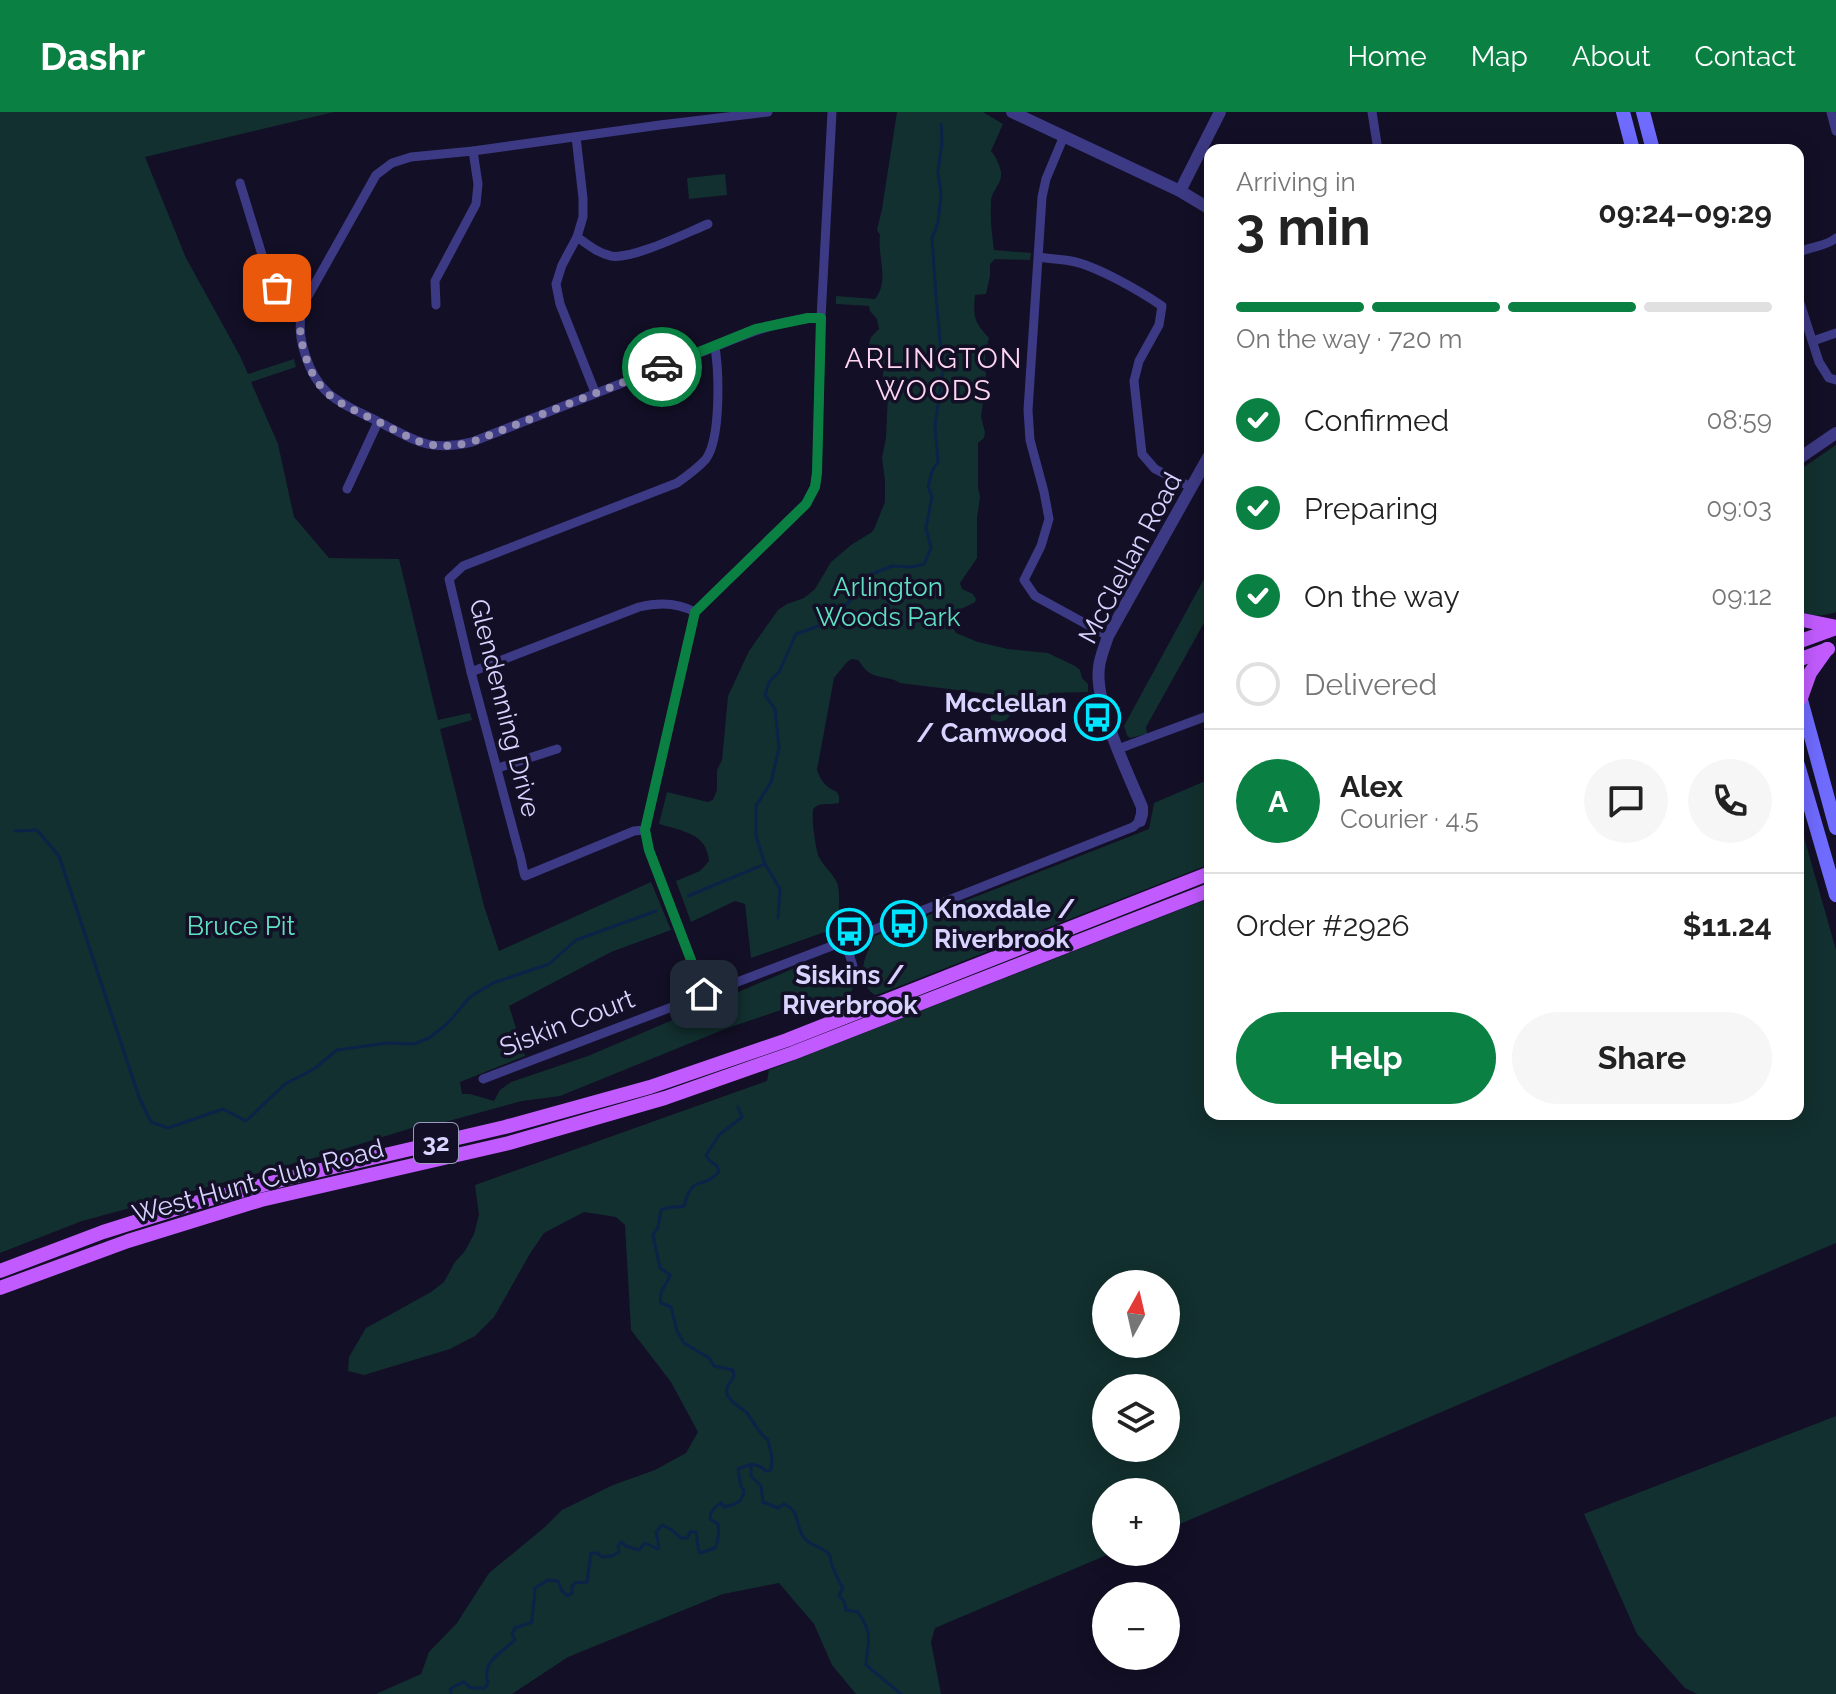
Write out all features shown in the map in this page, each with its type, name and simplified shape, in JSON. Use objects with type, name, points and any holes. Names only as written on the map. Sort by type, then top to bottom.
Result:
[{"type":"main road","points":[[1623,112],[1631,144]]},
{"type":"main road","points":[[1643,112],[1651,144]]},
{"type":"main road","points":[[1804,620],[1836,628]]},
{"type":"main road","points":[[1804,640],[1836,628]]},
{"type":"main road","points":[[1804,658],[1831,648]]},
{"type":"main road","points":[[1804,684],[1831,648]]},
{"type":"main road","points":[[1804,711],[1836,828]]},
{"type":"main road","points":[[1804,786],[1836,895]]},
{"type":"main road","name":"West Hunt Club Road","points":[[0,1271],[103,1232],[195,1203],[589,1105],[715,1065],[787,1040],[1204,875]]},
{"type":"main road","name":"West Hunt Club Road","points":[[0,1288],[128,1241],[261,1200],[509,1143],[654,1102],[793,1053],[1204,892]]},
{"type":"street","points":[[768,112],[411,157],[392,163],[376,175],[303,305],[300,339],[312,375],[331,397],[414,440],[433,447],[452,447],[472,442],[756,329],[821,318]]},
{"type":"street","points":[[704,994],[649,850],[645,830],[695,612],[806,504],[815,487],[832,112]]},
{"type":"street","points":[[1012,112],[1180,191],[1204,205]]},
{"type":"street","points":[[1180,191],[1220,112]]},
{"type":"street","points":[[1372,112],[1377,144]]},
{"type":"street","points":[[1831,112],[1836,131]]},
{"type":"street","points":[[1064,136],[1042,197],[1028,410],[1030,440],[1049,519],[1041,546],[1024,580],[1035,596],[1108,636]]},
{"type":"street","points":[[576,137],[583,217],[556,284],[560,304],[595,392]]},
{"type":"street","points":[[436,305],[435,281],[476,204],[478,184],[473,151]]},
{"type":"street","points":[[240,183],[267,271],[277,288],[303,305]]},
{"type":"street","points":[[577,237],[595,250],[613,256],[633,254],[708,224]]},
{"type":"street","points":[[1804,250],[1836,238]]},
{"type":"street","points":[[1039,257],[1073,261],[1092,268],[1162,306],[1159,325],[1139,361],[1134,381],[1142,454],[1155,469],[1191,487]]},
{"type":"street","points":[[1804,315],[1824,372],[1836,380]]},
{"type":"street","points":[[1813,341],[1836,333]]},
{"type":"street","name":"Glendenning Drive","points":[[645,830],[634,831],[525,876],[449,579],[463,566],[677,483],[693,471],[712,447],[716,428],[718,368],[715,347]]},
{"type":"street","points":[[347,489],[378,422]]},
{"type":"street","points":[[1804,455],[1836,433]]},
{"type":"street","name":"McClellan Road","points":[[1140,821],[1142,807],[1102,704],[1099,666],[1108,636],[1204,464]]},
{"type":"street","points":[[471,672],[639,607],[658,602],[685,606],[695,612]]},
{"type":"street","points":[[1118,749],[1204,717]]},
{"type":"street","points":[[498,768],[557,749]]},
{"type":"street","name":"Siskin Court","points":[[483,1079],[845,941],[1133,827],[1140,821]]},
{"type":"street","points":[[845,941],[853,966]]},
{"type":"green space","name":"Bruce Pit","points":[[0,112],[334,112],[145,157],[186,258],[248,374],[294,359],[296,367],[251,382],[278,444],[294,517],[329,558],[399,559],[438,720],[470,713],[472,720],[440,729],[484,906],[499,951],[651,882],[671,930],[611,952],[509,1006],[525,1056],[460,1082],[462,1094],[494,1101],[500,1090],[511,1082],[588,1056],[797,967],[823,969],[853,988],[850,994],[830,1003],[787,1008],[725,1029],[560,1096],[522,1101],[423,1128],[418,1126],[325,1155],[82,1221],[0,1253]]},
{"type":"green space","name":"Arlington Woods Park","points":[[897,112],[983,112],[1003,124],[991,151],[1001,174],[991,204],[994,250],[1031,253],[1030,260],[995,259],[990,264],[986,294],[975,295],[976,319],[989,338],[985,353],[986,382],[981,417],[985,432],[978,443],[980,497],[977,558],[960,583],[962,589],[976,599],[961,609],[953,610],[948,619],[956,633],[978,642],[1048,653],[1075,666],[1088,684],[1088,692],[1049,693],[1045,702],[1012,713],[1000,722],[991,720],[989,694],[900,683],[871,674],[858,660],[847,662],[834,678],[817,770],[824,783],[837,792],[839,803],[816,806],[813,817],[819,857],[838,887],[839,927],[751,958],[745,904],[735,901],[691,922],[676,881],[700,871],[709,861],[707,852],[704,844],[692,835],[659,824],[667,792],[708,802],[713,800],[717,790],[717,770],[722,760],[728,696],[749,651],[778,610],[815,589],[831,562],[872,532],[885,502],[882,458],[888,392],[883,379],[883,363],[868,347],[871,337],[879,329],[877,319],[869,306],[836,304],[836,296],[875,299],[882,284],[880,235],[877,230]]},
{"type":"green space","points":[[725,174],[727,195],[689,199],[687,178]]},
{"type":"green space","points":[[1836,445],[1836,612],[1821,615],[1804,612],[1804,467]]},
{"type":"green space","points":[[1204,579],[1204,623],[1146,727],[1147,734],[1130,738],[1124,726]]},
{"type":"green space","points":[[1204,782],[1204,866],[882,993],[875,995],[868,989],[863,967],[875,936],[1149,829],[1154,803]]},
{"type":"green space","points":[[1804,837],[1836,950],[1836,1243],[1180,1524],[1180,1478],[1092,1478],[1092,1561],[935,1628],[931,1642],[941,1694],[856,1694],[832,1665],[814,1624],[779,1583],[723,1594],[568,1657],[512,1694],[376,1694],[421,1674],[429,1652],[457,1623],[489,1573],[562,1510],[613,1485],[655,1470],[686,1453],[698,1432],[671,1382],[631,1330],[625,1225],[616,1217],[584,1212],[544,1233],[494,1317],[475,1336],[450,1349],[364,1375],[348,1371],[349,1357],[366,1328],[444,1282],[474,1234],[479,1215],[475,1185],[767,1081],[769,1070],[1204,900],[1204,1120],[1804,1120]]},
{"type":"green space","points":[[1836,1416],[1836,1694],[1697,1694],[1685,1688],[1637,1634],[1584,1514]]},
{"type":"waterway","points":[[778,918],[780,889],[765,864],[756,836],[756,806],[771,782],[779,748],[775,709],[765,695],[769,682],[779,672],[796,634],[830,622],[872,574],[892,566],[924,564],[931,548],[926,528],[932,497],[928,486],[938,462],[935,426],[943,370],[932,238],[938,223],[941,194],[938,172],[941,124]]},
{"type":"waterway","points":[[15,831],[37,830],[59,856],[139,1097],[151,1122],[168,1128],[223,1109],[246,1121],[285,1084],[314,1069],[337,1050],[387,1043],[414,1044],[429,1038],[447,1024],[470,997],[493,983],[549,964],[576,940],[656,911]]},
{"type":"waterway","points":[[688,896],[765,864]]},
{"type":"waterway","points":[[451,1694],[450,1689],[464,1682],[471,1688],[485,1688],[490,1663],[515,1640],[512,1634],[515,1628],[532,1622],[535,1588],[548,1580],[558,1581],[568,1596],[575,1583],[587,1582],[591,1553],[602,1557],[612,1556],[619,1552],[621,1542],[639,1550],[645,1543],[658,1549],[656,1532],[662,1525],[681,1538],[696,1532],[700,1553],[715,1548],[718,1524],[710,1519],[711,1514],[721,1503],[724,1507],[742,1498],[744,1490],[738,1469],[753,1465],[771,1470],[768,1440],[747,1413],[728,1397],[733,1370],[714,1366],[709,1358],[684,1343],[677,1331],[671,1307],[661,1303],[662,1291],[670,1275],[660,1268],[653,1235],[661,1210],[684,1206],[695,1185],[708,1181],[719,1172],[706,1155],[719,1135],[742,1117],[738,1107]]},
{"type":"waterway","points":[[751,1464],[751,1476],[761,1486],[763,1502],[778,1508],[784,1504],[794,1511],[802,1535],[831,1558],[843,1588],[839,1596],[846,1610],[858,1612],[866,1627],[869,1638],[866,1665],[901,1694]]},
{"type":"way so far","points":[[277,288],[303,305],[300,339],[312,375],[331,397],[433,447],[452,447],[472,442],[662,367]]},
{"type":"place","name":"Mcclellan / Camwood","points":[[1098,718]]},
{"type":"place","name":"Knoxdale / Riverbrook","points":[[903,924]]},
{"type":"place","name":"Siskins / Riverbrook","points":[[850,932]]},
{"type":"district","name":"ARLINGTON WOODS","points":[[934,374]]},
{"type":"route","points":[[662,367],[756,329],[821,318],[815,487],[806,504],[695,612],[645,830],[649,850],[704,994]]}]
